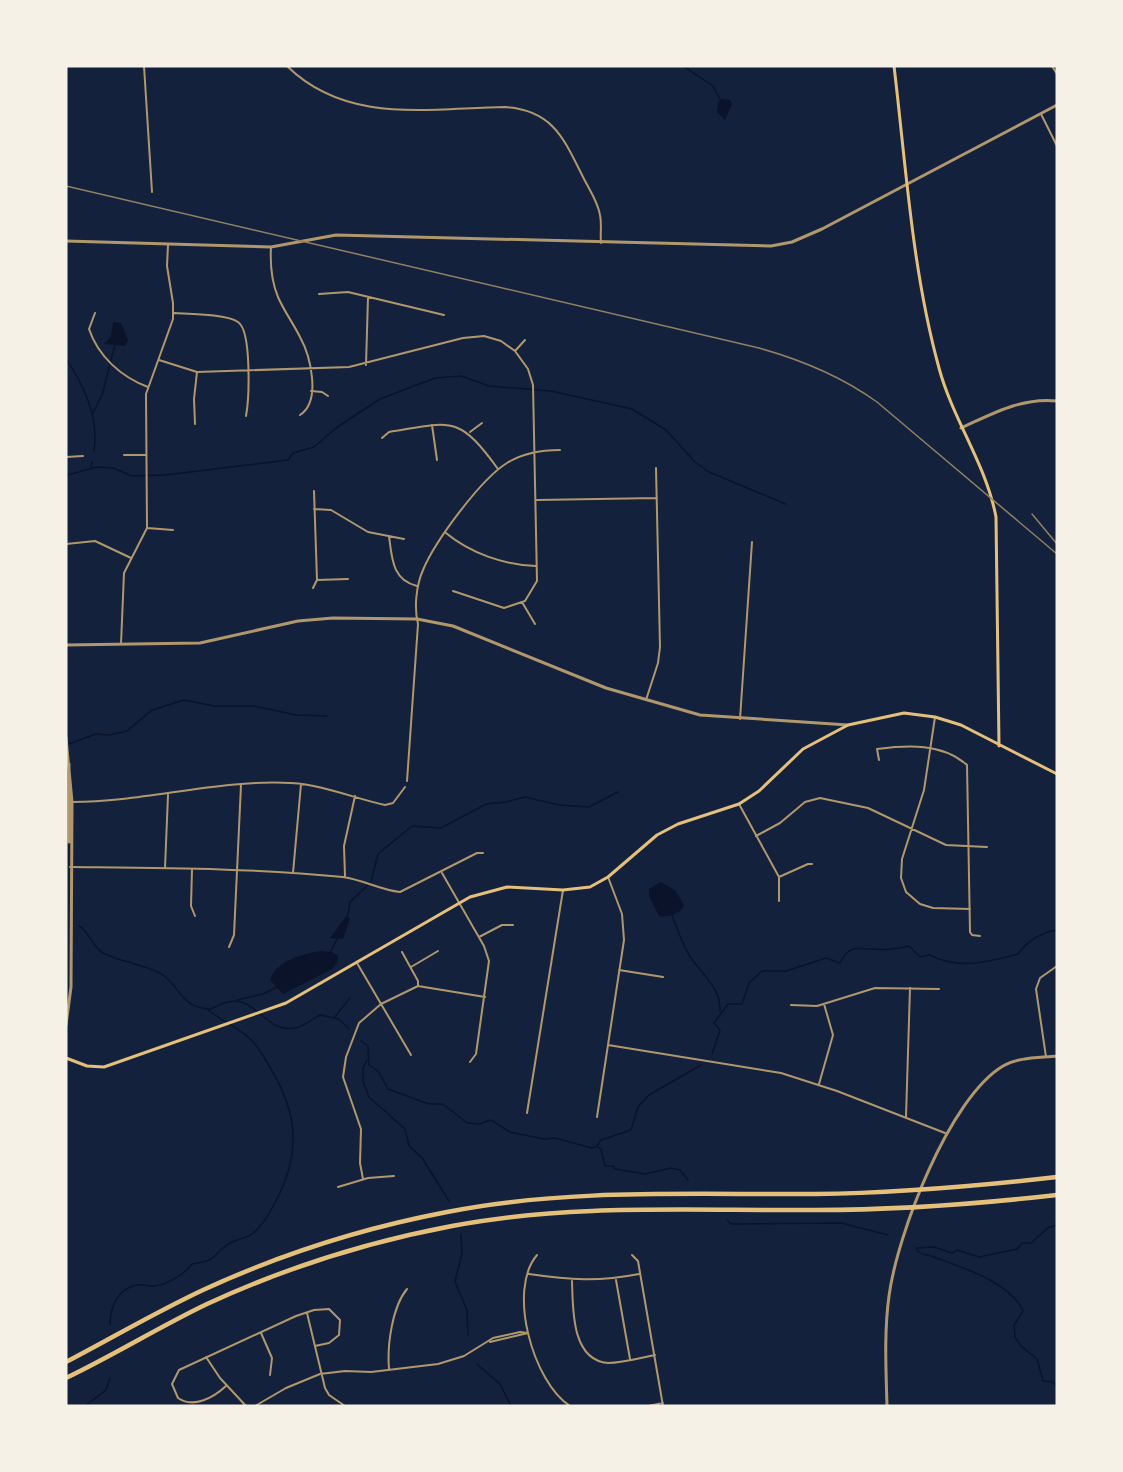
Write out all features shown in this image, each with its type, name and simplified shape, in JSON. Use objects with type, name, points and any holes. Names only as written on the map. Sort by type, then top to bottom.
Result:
[{"type":"highway","points":[[66,1361],[182,1300],[261,1265],[365,1230],[460,1209],[579,1195],[886,1192],[1057,1177]]},
{"type":"highway","points":[[66,1378],[188,1313],[267,1279],[348,1251],[452,1226],[526,1215],[590,1210],[832,1210],[968,1204],[1057,1195]]},
{"type":"main road","points":[[894,66],[908,184],[932,339],[946,391],[986,482],[996,517],[999,746]]},
{"type":"main road","points":[[66,1058],[94,1067],[115,1063],[286,1003],[461,903],[487,891],[507,887],[563,890],[590,886],[608,877],[657,836],[678,824],[739,804],[759,791],[803,749],[848,724],[904,713],[935,717],[961,725],[1057,774]]},
{"type":"street","points":[[144,66],[152,192]]},
{"type":"street","points":[[287,66],[322,93],[361,106],[382,109],[505,107],[525,110],[541,117],[562,137],[598,206],[601,220],[601,243]]},
{"type":"street","points":[[1052,66],[1057,74]]},
{"type":"street","points":[[66,90],[66,111]]},
{"type":"street","points":[[66,241],[271,247],[336,235],[734,247],[780,245],[822,229],[1057,105]]},
{"type":"street","points":[[1041,114],[1057,146]]},
{"type":"street","points":[[121,644],[123,580],[131,558],[147,528],[148,387],[170,333],[174,313],[167,266],[168,245]]},
{"type":"street","points":[[271,247],[274,286],[301,339],[310,369],[310,404],[300,415]]},
{"type":"street","points":[[319,294],[348,292],[444,315]]},
{"type":"street","points":[[366,365],[368,297]]},
{"type":"street","points":[[174,313],[232,320],[240,324],[246,336],[246,416]]},
{"type":"street","points":[[95,314],[89,328],[102,352],[114,368],[133,382],[148,387]]},
{"type":"street","points":[[159,360],[197,372],[366,365],[473,336],[492,338],[515,351],[528,369],[533,385],[537,581],[522,602],[504,608],[453,591]]},
{"type":"street","points":[[515,351],[525,340]]},
{"type":"street","points":[[195,424],[194,399],[197,372]]},
{"type":"street","points":[[311,391],[322,392],[328,396]]},
{"type":"street","points":[[961,428],[1013,405],[1032,401],[1057,401]]},
{"type":"street","points":[[469,433],[482,423]]},
{"type":"street","points":[[382,438],[389,432],[453,424],[469,433],[498,469]]},
{"type":"street","points":[[432,425],[437,460]]},
{"type":"street","points":[[407,781],[418,586],[423,570],[477,490],[498,469],[518,457],[560,450]]},
{"type":"street","points":[[124,456],[146,455]]},
{"type":"street","points":[[66,457],[83,456]]},
{"type":"street","points":[[646,700],[658,663],[660,647],[656,468]]},
{"type":"street","points":[[313,588],[317,580],[314,491]]},
{"type":"street","points":[[536,500],[657,498]]},
{"type":"street","points":[[314,509],[331,510],[368,532],[404,539]]},
{"type":"street","points":[[147,528],[173,530]]},
{"type":"street","points":[[446,533],[468,549],[508,562],[536,566]]},
{"type":"street","points":[[389,536],[395,571],[406,582],[418,586]]},
{"type":"street","points":[[66,544],[95,541],[131,558]]},
{"type":"street","points":[[740,719],[752,542]]},
{"type":"street","points":[[317,580],[348,579]]},
{"type":"street","points":[[522,602],[535,624]]},
{"type":"street","points":[[66,645],[206,642],[290,623],[321,619],[417,619],[470,632],[606,688],[700,715],[848,724]]},
{"type":"street","points":[[935,717],[925,787],[900,870],[906,892],[917,903],[928,907],[970,909]]},
{"type":"street","points":[[66,738],[72,802],[70,867]]},
{"type":"street","points":[[879,760],[877,748],[916,745],[929,747],[960,760],[968,766],[970,932],[972,935],[980,936]]},
{"type":"street","points":[[66,1025],[71,976],[69,751]]},
{"type":"street","points":[[72,802],[109,802],[241,784],[300,784],[384,805],[393,803],[405,787]]},
{"type":"street","points":[[229,946],[234,935],[241,784]]},
{"type":"street","points":[[293,873],[300,784]]},
{"type":"street","points":[[165,868],[168,795]]},
{"type":"street","points":[[345,878],[344,846],[355,796]]},
{"type":"street","points":[[756,836],[780,823],[805,802],[820,798],[868,808],[946,844],[987,847]]},
{"type":"street","points":[[739,804],[778,877],[779,901]]},
{"type":"street","points":[[70,867],[293,873],[345,878],[387,891],[400,892],[442,873],[477,853],[483,853]]},
{"type":"street","points":[[778,877],[812,864]]},
{"type":"street","points":[[192,869],[191,906],[195,916]]},
{"type":"street","points":[[442,873],[461,903],[489,961],[476,1054],[470,1062]]},
{"type":"street","points":[[597,1117],[624,940],[623,920],[608,877]]},
{"type":"street","points":[[527,1113],[563,890]]},
{"type":"street","points":[[479,937],[502,925],[513,925]]},
{"type":"street","points":[[411,967],[438,951]]},
{"type":"street","points":[[402,952],[418,981],[418,986]]},
{"type":"street","points":[[357,963],[411,1055]]},
{"type":"street","points":[[1046,1057],[1035,989],[1040,978],[1057,966]]},
{"type":"street","points":[[619,970],[663,977]]},
{"type":"street","points":[[363,1179],[360,1163],[361,1129],[345,1084],[344,1068],[359,1023],[381,1004],[418,986],[485,997]]},
{"type":"street","points":[[791,1005],[812,1007],[875,988],[939,989]]},
{"type":"street","points":[[906,1118],[910,988]]},
{"type":"street","points":[[819,1084],[833,1039],[832,1026],[824,1004]]},
{"type":"street","points":[[608,1045],[747,1066],[819,1084],[945,1133]]},
{"type":"street","points":[[886,1406],[889,1296],[898,1253],[945,1133],[964,1106],[999,1069],[1012,1062],[1057,1056]]},
{"type":"street","points":[[338,1187],[363,1179],[394,1176]]},
{"type":"street","points":[[537,1255],[531,1261],[525,1304],[528,1333],[544,1379],[554,1393],[570,1406]]},
{"type":"street","points":[[632,1255],[638,1261],[663,1405],[648,1406]]},
{"type":"street","points":[[529,1274],[572,1281],[615,1279],[640,1273]]},
{"type":"street","points":[[615,1279],[630,1359]]},
{"type":"street","points":[[572,1281],[577,1330],[580,1343],[586,1352],[606,1363],[655,1355]]},
{"type":"street","points":[[389,1369],[388,1353],[400,1297],[407,1288]]},
{"type":"street","points":[[226,1386],[217,1395],[191,1402],[184,1401],[174,1392],[172,1384],[179,1370],[206,1357],[307,1312],[329,1309],[340,1320],[341,1330],[335,1340],[315,1346]]},
{"type":"street","points":[[307,1312],[320,1374],[329,1395],[345,1406]]},
{"type":"street","points":[[261,1333],[272,1358],[270,1375]]},
{"type":"street","points":[[255,1406],[286,1388],[320,1374],[389,1369],[451,1361],[490,1342],[528,1333]]},
{"type":"street","points":[[206,1357],[226,1386],[246,1406]]},
{"type":"water","points":[[722,99],[730,100],[732,104],[725,120],[717,112],[718,102]]},
{"type":"water","points":[[113,322],[121,323],[128,340],[125,346],[104,344],[111,336]]},
{"type":"water","points":[[661,882],[675,890],[684,905],[674,915],[659,916],[649,896],[649,889]]},
{"type":"water","points":[[347,915],[350,919],[343,939],[330,938]]},
{"type":"water","points":[[321,951],[332,952],[338,956],[337,963],[332,969],[283,994],[270,980],[278,967],[291,959]]},
{"type":"waterway","points":[[683,66],[713,86],[721,101]]},
{"type":"waterway","points":[[92,415],[102,395],[115,345]]},
{"type":"waterway","points":[[66,359],[89,402],[94,426],[94,451]]},
{"type":"waterway","points":[[66,478],[67,475],[97,467],[113,468],[132,476],[165,475],[288,460],[293,453],[314,447],[336,428],[380,399],[435,378],[461,376],[489,386],[551,391],[632,409],[666,430],[695,462],[709,472],[786,504]]},
{"type":"waterway","points":[[91,467],[92,462]]},
{"type":"waterway","points":[[69,744],[96,734],[109,735],[127,731],[152,710],[184,700],[214,706],[254,706],[296,715],[327,716]]},
{"type":"waterway","points":[[348,915],[350,902],[371,882],[378,854],[412,826],[441,828],[486,804],[525,797],[559,805],[589,807],[618,792]]},
{"type":"waterway","points":[[672,915],[689,955],[714,988],[720,1011]]},
{"type":"waterway","points":[[79,926],[103,953],[163,975],[193,1005],[211,1009],[226,1002],[238,1001],[283,1028],[305,1025],[320,1015],[339,1019],[349,1029]]},
{"type":"waterway","points":[[712,1054],[720,1030],[714,1023],[728,1004],[742,1004],[749,983],[762,971],[786,971],[826,958],[840,963],[852,949],[909,946],[920,957],[930,955],[951,962],[985,962],[1018,954],[1026,944],[1057,930]]},
{"type":"waterway","points":[[330,953],[337,939]]},
{"type":"waterway","points":[[237,1000],[263,994],[277,987]]},
{"type":"waterway","points":[[334,1018],[350,998]]},
{"type":"waterway","points":[[110,1325],[116,1299],[125,1290],[137,1285],[156,1286],[168,1282],[192,1264],[207,1261],[230,1243],[252,1234],[271,1210],[288,1173],[293,1136],[291,1118],[279,1084],[253,1042],[207,1009]]},
{"type":"waterway","points":[[361,1041],[368,1046],[369,1065],[378,1071],[388,1089],[429,1104],[443,1104],[467,1123],[479,1124],[491,1120],[510,1132],[544,1139],[555,1138],[592,1148],[597,1146]]},
{"type":"waterway","points":[[367,1060],[363,1068],[363,1081],[369,1097],[405,1129],[409,1146],[422,1158],[449,1201]]},
{"type":"waterway","points":[[597,1146],[601,1140],[631,1130],[638,1107],[649,1095],[701,1065]]},
{"type":"waterway","points":[[598,1147],[601,1149],[605,1166],[645,1174],[671,1168],[680,1170],[688,1180]]},
{"type":"waterway","points":[[727,1220],[731,1224],[841,1223],[888,1235]]},
{"type":"waterway","points":[[917,1248],[934,1247],[952,1253],[957,1250],[979,1257],[1017,1249],[1022,1243],[1031,1243],[1049,1227],[1055,1226],[1057,1220]]},
{"type":"waterway","points":[[461,1234],[462,1253],[455,1282],[467,1310],[468,1335]]},
{"type":"waterway","points":[[916,1248],[922,1254],[983,1276],[1017,1300],[1023,1311],[1014,1325],[1015,1337],[1021,1346],[1037,1359],[1043,1381],[1053,1382],[1057,1387]]},
{"type":"waterway","points":[[477,1364],[500,1384],[511,1406]]},
{"type":"waterway","points":[[85,1406],[106,1390],[110,1378]]},
{"type":"railway","points":[[66,186],[759,348],[791,358],[835,377],[877,402],[1057,554]]},
{"type":"railway","points":[[1032,514],[1057,544]]}]
